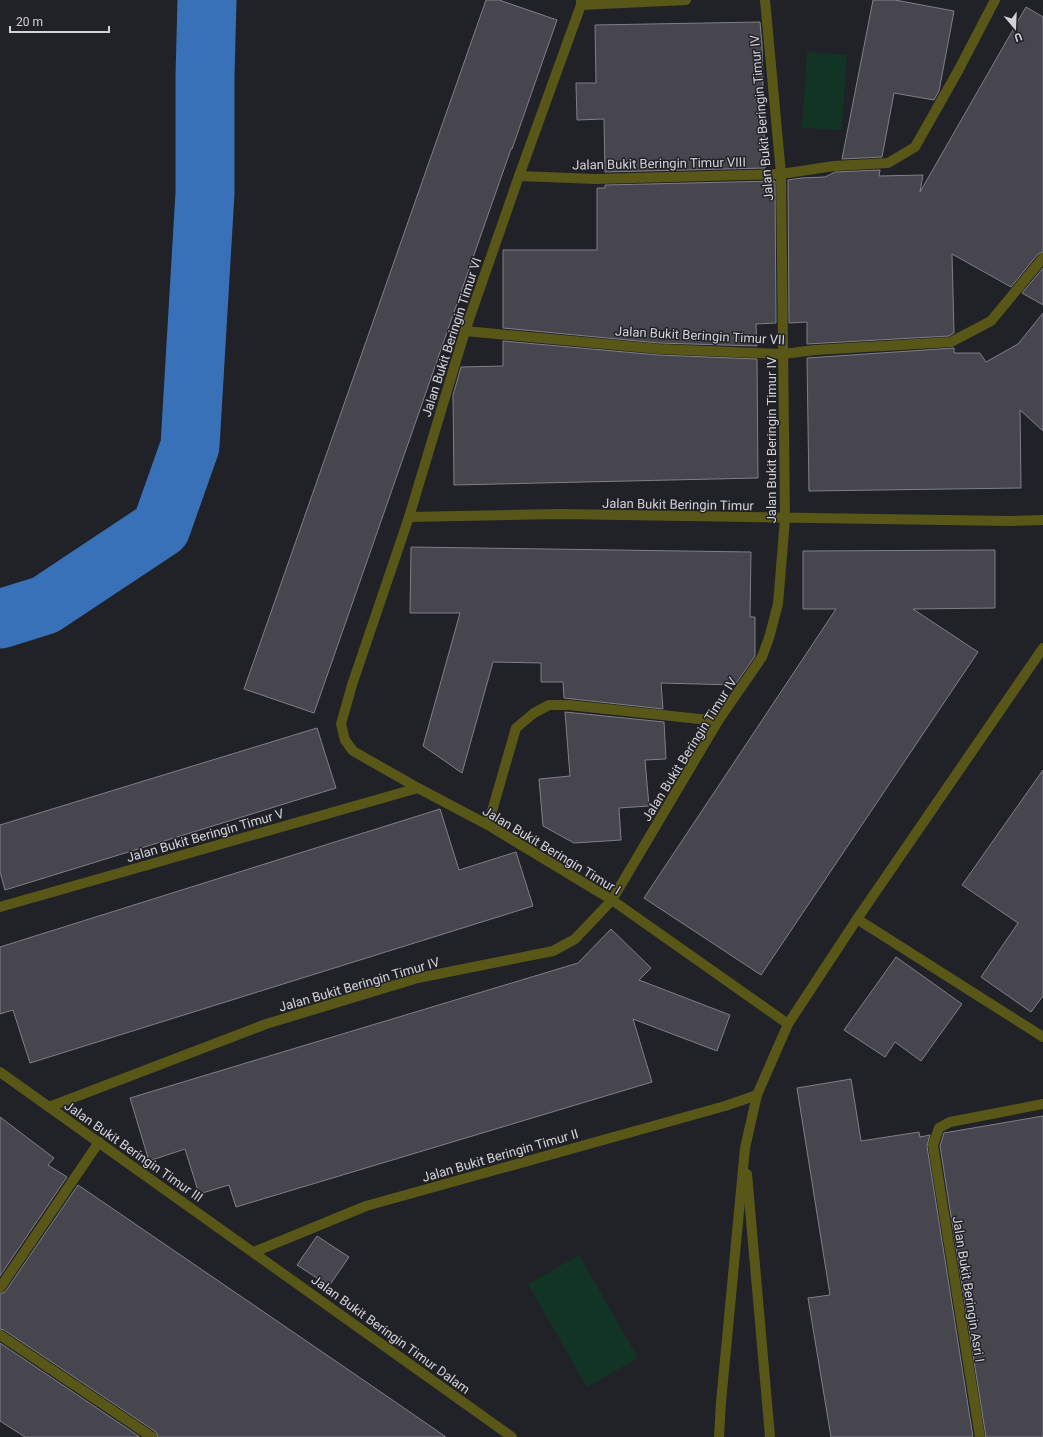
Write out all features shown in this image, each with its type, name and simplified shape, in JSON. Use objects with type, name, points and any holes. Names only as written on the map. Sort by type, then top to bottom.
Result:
[{"type":"street","points":[[581,2],[686,0]]},
{"type":"street","name":"Jalan Bukit Beringin Timur IV","points":[[49,1107],[266,1024],[418,978],[553,951],[575,939],[612,900],[718,721],[745,684],[762,657],[770,638],[778,604],[785,519],[781,174],[765,0]]},
{"type":"street","name":"Jalan Bukit Beringin Timur VIII","points":[[519,176],[596,179],[781,174],[834,166],[888,163],[915,147],[995,0]]},
{"type":"street","name":"Jalan Bukit Beringin Timur VI","points":[[352,685],[409,517],[465,331],[581,2]]},
{"type":"street","name":"Jalan Bukit Beringin Timur VII","points":[[465,331],[660,349],[783,354],[816,350],[950,342],[991,321],[1043,258]]},
{"type":"street","name":"Jalan Bukit Beringin Timur","points":[[409,517],[560,514],[785,519],[1043,520]]},
{"type":"street","points":[[718,1437],[745,1148],[757,1094],[788,1024],[857,919],[1043,648]]},
{"type":"street","name":"Jalan Bukit Beringin Timur I","points":[[352,685],[341,724],[345,740],[353,751],[418,788],[488,825],[612,900],[788,1024]]},
{"type":"street","points":[[488,825],[516,728],[534,713],[549,705],[569,705],[718,721]]},
{"type":"street","name":"Jalan Bukit Beringin Timur V","points":[[0,907],[418,788]]},
{"type":"street","points":[[857,919],[1043,1036]]},
{"type":"street","name":"Jalan Bukit Beringin Timur III","points":[[0,1072],[254,1252]]},
{"type":"street","name":"Jalan Bukit Beringin Timur II","points":[[254,1252],[366,1206],[725,1106],[757,1094]]},
{"type":"street","name":"Jalan Bukit Beringin Asri I","points":[[980,1437],[932,1145],[939,1128],[950,1122],[1043,1104]]},
{"type":"street","points":[[0,1288],[99,1142]]},
{"type":"street","points":[[745,1148],[770,1437]]},
{"type":"street","name":"Jalan Bukit Beringin Timur Dalam","points":[[254,1252],[512,1437]]},
{"type":"street","points":[[0,1335],[152,1437]]},
{"type":"green space","points":[[807,52],[847,55],[842,130],[802,128]]},
{"type":"green space","points":[[579,1255],[638,1358],[587,1387],[528,1284]]},
{"type":"building","points":[[486,0],[499,0],[557,20],[314,713],[244,689]]},
{"type":"building","points":[[873,0],[895,0],[954,11],[939,91],[934,100],[894,93],[882,157],[842,159]]},
{"type":"building","points":[[1026,7],[1043,17],[1043,252],[1038,254],[1011,287],[952,254],[954,333],[949,336],[807,344],[807,322],[789,323],[788,180],[825,177],[835,172],[880,170],[879,176],[923,175],[920,192]]},
{"type":"building","points":[[760,22],[762,44],[765,168],[605,172],[604,119],[577,120],[576,83],[596,83],[595,25]]},
{"type":"building","points":[[775,181],[776,323],[756,324],[757,346],[659,343],[503,328],[503,250],[597,250],[597,188],[605,188],[605,185]]},
{"type":"building","points":[[1043,268],[1043,305],[1022,293]]},
{"type":"building","points":[[1043,313],[1043,431],[1020,410],[1021,488],[809,491],[807,358],[954,348],[954,353],[980,353],[986,362],[1018,344]]},
{"type":"building","points":[[503,341],[658,355],[757,359],[758,478],[454,485],[453,395],[461,367],[503,366]]},
{"type":"building","points":[[411,547],[751,552],[750,617],[755,617],[755,656],[735,685],[661,683],[663,709],[564,698],[563,682],[541,682],[541,663],[493,662],[462,773],[423,746],[460,613],[410,613]]},
{"type":"building","points":[[995,550],[995,608],[913,609],[978,652],[761,975],[644,898],[836,609],[803,609],[803,551]]},
{"type":"building","points":[[565,712],[664,722],[666,759],[645,760],[649,806],[619,808],[621,840],[574,843],[543,826],[539,779],[570,776]]},
{"type":"building","points":[[317,728],[336,788],[5,890],[0,872],[0,825]]},
{"type":"building","points":[[1043,770],[1043,996],[1031,1012],[981,977],[1018,923],[962,885]]},
{"type":"building","points":[[440,809],[459,870],[516,852],[533,906],[30,1063],[13,1010],[0,1014],[0,947]]},
{"type":"building","points":[[611,929],[651,968],[639,980],[730,1015],[717,1051],[633,1019],[652,1082],[236,1207],[229,1185],[199,1194],[185,1149],[149,1161],[130,1098],[578,963]]},
{"type":"building","points":[[896,957],[962,1004],[921,1061],[895,1042],[885,1057],[844,1030]]},
{"type":"building","points":[[851,1079],[861,1141],[919,1132],[920,1137],[930,1135],[927,1146],[973,1437],[831,1437],[808,1298],[830,1295],[797,1088]]},
{"type":"building","points":[[1043,1116],[1043,1437],[986,1437],[940,1146],[944,1133]]},
{"type":"building","points":[[0,1117],[54,1158],[48,1165],[67,1177],[0,1276]]},
{"type":"building","points":[[78,1185],[446,1437],[158,1437],[156,1432],[4,1330],[0,1329],[0,1294],[5,1292]]},
{"type":"building","points":[[317,1236],[349,1257],[329,1286],[297,1265]]},
{"type":"building","points":[[0,1343],[140,1437],[25,1437],[0,1421]]},
{"type":"waterway","points":[[0,619],[45,605],[161,528],[190,446],[205,193],[205,76],[207,0]]}]
